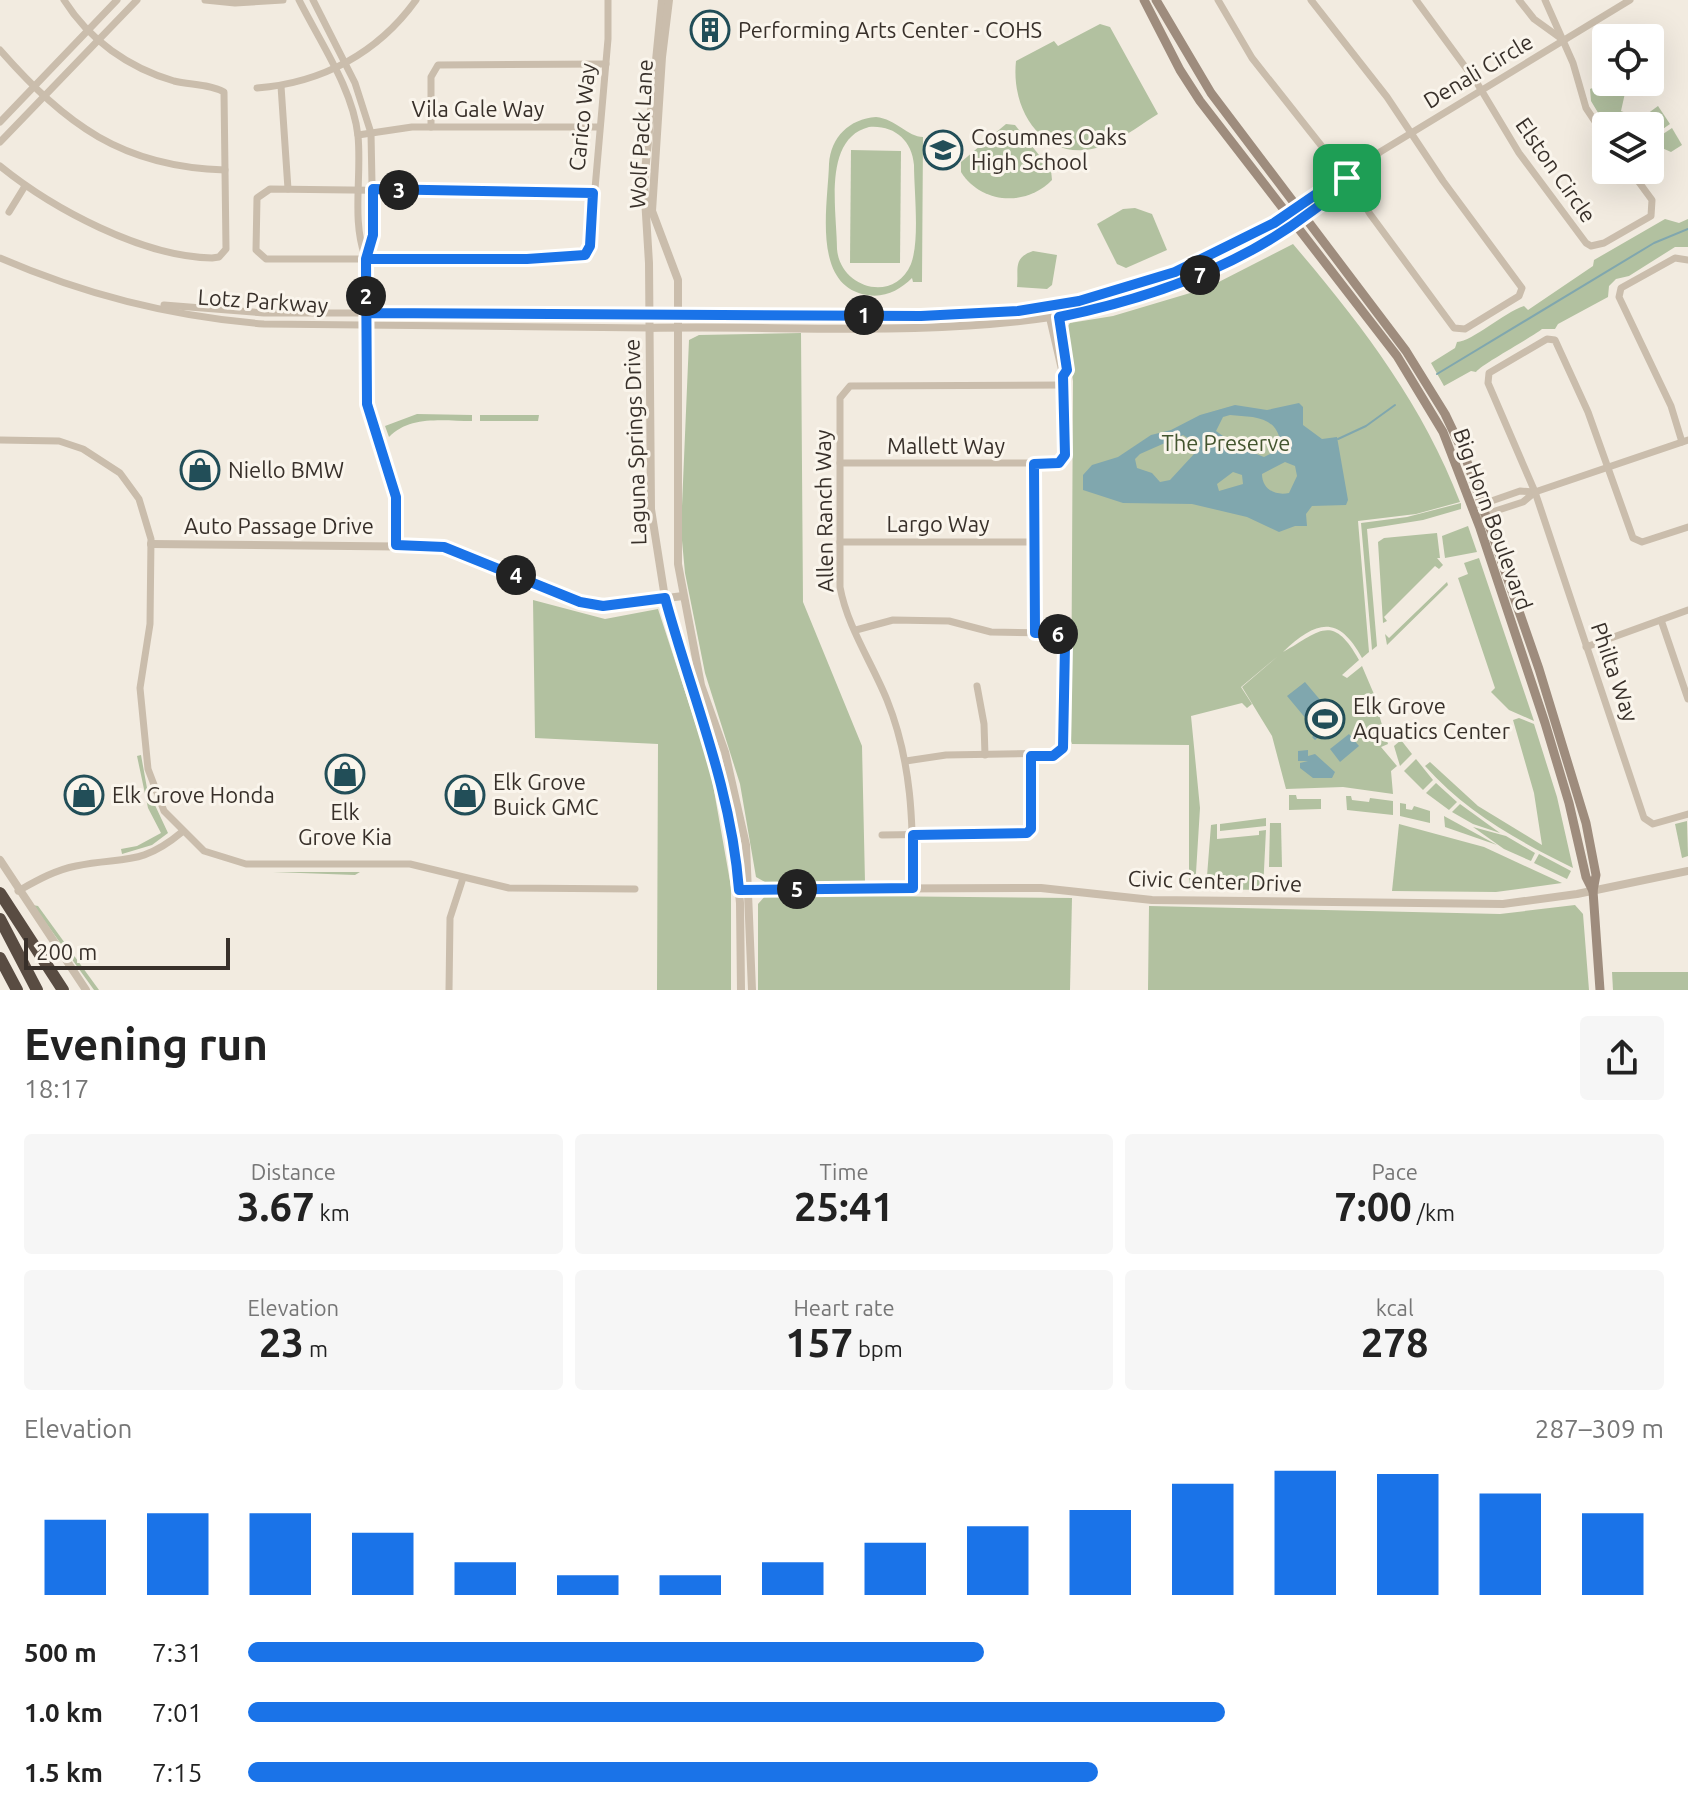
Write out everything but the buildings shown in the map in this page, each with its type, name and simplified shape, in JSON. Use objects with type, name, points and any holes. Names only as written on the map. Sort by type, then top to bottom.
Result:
[{"type":"highway","points":[[0,893],[63,990]]},
{"type":"highway","points":[[0,919],[37,990]]},
{"type":"highway","points":[[0,958],[17,990]]},
{"type":"main road","name":"Big Horn Boulevard","points":[[1144,0],[1180,70],[1200,101],[1414,381],[1443,432],[1480,510]]},
{"type":"main road","name":"Big Horn Boulevard","points":[[1156,0],[1211,93],[1423,376],[1457,438],[1556,759],[1586,877],[1593,891],[1600,990]]},
{"type":"street","points":[[0,166],[53,203],[163,252],[212,258],[219,257],[226,249],[224,92],[161,77],[97,41],[64,0]]},
{"type":"street","points":[[0,122],[117,0]]},
{"type":"street","points":[[0,142],[137,0]]},
{"type":"street","points":[[205,0],[235,3],[283,0]]},
{"type":"street","points":[[299,0],[334,68],[358,135],[359,237],[366,259]]},
{"type":"street","points":[[313,0],[364,105],[371,133],[373,235],[366,259],[367,404],[396,497],[396,545]]},
{"type":"street","points":[[257,88],[308,80],[345,63],[372,48],[399,23],[416,0]]},
{"type":"street","name":"Carico Way","points":[[366,259],[527,259],[585,255],[590,246],[606,64],[608,0]]},
{"type":"street","name":"Wolf Pack Lane","points":[[649,313],[644,182],[662,0]]},
{"type":"street","name":"Wolf Pack Lane","points":[[669,0],[652,211],[677,270],[677,314]]},
{"type":"street","points":[[1218,0],[1252,58],[1347,178],[1454,328],[1465,329],[1519,296],[1522,288],[1443,181],[1412,131],[1311,0]]},
{"type":"street","points":[[1416,0],[1481,90]]},
{"type":"street","points":[[1519,0],[1534,19],[1560,39]]},
{"type":"street","points":[[1545,0],[1573,63],[1586,108],[1592,117]]},
{"type":"street","name":"Denali Circle","points":[[1302,212],[1341,188],[1347,178],[1412,131],[1560,39],[1630,0]]},
{"type":"street","points":[[0,50],[43,99],[80,127],[121,149],[164,163],[225,170]]},
{"type":"street","points":[[431,127],[431,77],[438,65],[606,64]]},
{"type":"street","points":[[281,86],[288,189]]},
{"type":"street","name":"Elston Circle","points":[[1481,90],[1519,153],[1591,246],[1645,220],[1654,210],[1652,200],[1640,184]]},
{"type":"street","name":"Vila Gale Way","points":[[358,135],[431,127],[599,127]]},
{"type":"street","points":[[9,212],[25,186]]},
{"type":"street","points":[[366,259],[261,258],[256,250],[257,198],[263,191],[288,189],[593,193]]},
{"type":"street","name":"Lotz Parkway","points":[[0,258],[92,291],[213,320],[649,328],[946,327],[1054,318],[1110,305],[1231,261],[1302,212]]},
{"type":"street","name":"Lotz Parkway","points":[[158,306],[264,313],[945,315],[1055,306],[1156,280],[1292,219]]},
{"type":"street","points":[[1480,510],[1520,491],[1535,492],[1685,441],[1619,297],[1621,288],[1675,258],[1688,260]]},
{"type":"street","name":"Laguna Springs Drive","points":[[649,313],[651,509],[665,598],[718,762],[733,831],[739,890],[741,990]]},
{"type":"street","name":"Laguna Springs Drive","points":[[677,314],[675,509],[683,596],[701,685],[725,752],[746,845],[752,990]]},
{"type":"street","name":"Mallett Way","points":[[840,463],[1052,464],[1063,459],[1064,385],[1054,318]]},
{"type":"street","name":"Philta Way","points":[[1609,466],[1555,340],[1547,339],[1489,373],[1487,378],[1535,492],[1645,821],[1658,824],[1688,814]]},
{"type":"street","name":"Allen Ranch Way","points":[[913,888],[913,835],[906,761],[887,700],[840,587],[840,398],[850,386],[1064,385]]},
{"type":"street","points":[[0,440],[71,444],[110,464],[139,499],[149,524],[151,544],[150,624],[140,688],[148,769],[157,798],[182,832],[204,851],[246,864],[410,864],[509,888],[635,889]]},
{"type":"street","points":[[1034,464],[1035,633]]},
{"type":"street","points":[[1609,466],[1637,542],[1688,527]]},
{"type":"street","name":"Largo Way","points":[[840,542],[1035,542]]},
{"type":"street","name":"Auto Passage Drive","points":[[151,544],[444,547],[580,602],[603,606],[683,596]]},
{"type":"street","points":[[1586,647],[1688,610]]},
{"type":"street","points":[[856,630],[893,620],[949,621],[991,632],[1057,633],[1065,645],[1063,748],[1053,756],[946,755],[906,761]]},
{"type":"street","points":[[1661,620],[1688,699]]},
{"type":"street","points":[[977,686],[984,724],[985,755]]},
{"type":"street","points":[[882,835],[1027,833],[1031,829],[1031,756]]},
{"type":"street","points":[[18,891],[71,867],[143,857],[163,848],[182,832]]},
{"type":"street","points":[[0,860],[86,990]]},
{"type":"street","name":"Civic Center Drive","points":[[739,890],[1041,888],[1152,900],[1503,904],[1593,891],[1688,871]]},
{"type":"street","points":[[449,990],[450,918],[463,878]]},
{"type":"green space","points":[[1100,24],[1110,27],[1158,114],[1110,143],[1089,150],[1053,144],[1028,119],[1016,82],[1016,61],[1054,41],[1058,46]]},
{"type":"green space","points":[[1590,89],[1592,96],[1624,96],[1621,111],[1624,112],[1598,112],[1591,101]]},
{"type":"green space","points":[[866,118],[883,118],[923,137],[922,282],[913,282],[912,278],[897,289],[880,295],[867,295],[849,288],[837,276],[827,241],[830,154],[843,131]],"holes":[[[869,127],[894,132],[910,148],[914,165],[916,215],[911,264],[893,284],[881,287],[857,281],[840,262],[835,197],[838,161],[844,146],[854,134]]]},
{"type":"green space","points":[[1006,124],[1015,125],[1051,170],[1052,180],[1030,195],[1017,198],[992,196],[980,191],[961,172],[961,162]]},
{"type":"green space","points":[[1672,128],[1682,145],[1671,152],[1664,149],[1664,133]]},
{"type":"green space","points":[[851,150],[901,151],[900,263],[850,263]]},
{"type":"green space","points":[[1135,208],[1152,214],[1167,250],[1126,268],[1117,264],[1097,224],[1123,209]]},
{"type":"green space","points":[[1665,219],[1679,223],[1688,219],[1688,247],[1675,247],[1629,276],[1616,279],[1609,286],[1608,297],[1558,324],[1555,329],[1542,329],[1476,372],[1471,371],[1444,386],[1431,363],[1455,348],[1457,342],[1524,306],[1528,310],[1593,266],[1594,260]]},
{"type":"green space","name":"The Preserve","points":[[1293,244],[1388,366],[1427,431],[1460,502],[1416,514],[1358,521],[1369,652],[1362,658],[1344,634],[1326,627],[1306,634],[1283,652],[1324,630],[1341,635],[1349,645],[1359,660],[1342,675],[1347,678],[1362,666],[1382,713],[1379,715],[1388,744],[1381,747],[1397,766],[1391,771],[1393,794],[1343,787],[1286,789],[1272,736],[1242,687],[1278,656],[1241,687],[1252,704],[1247,708],[1242,703],[1191,716],[1200,808],[1195,889],[1189,889],[1189,745],[1072,744],[1071,741],[1073,381],[1065,330],[1070,323],[1113,316],[1207,288]]},
{"type":"green space","points":[[1033,251],[1057,255],[1052,285],[1047,289],[1017,287],[1019,261]]},
{"type":"green space","points":[[801,333],[803,602],[862,746],[865,882],[765,882],[756,877],[740,784],[705,673],[685,573],[681,530],[689,340],[699,335]]},
{"type":"green space","points":[[417,414],[472,415],[472,421],[417,422],[389,437],[385,426]]},
{"type":"green space","points":[[480,415],[539,415],[538,421],[480,421]]},
{"type":"green space","points":[[1461,503],[1461,509],[1423,520],[1367,529],[1377,646],[1372,650],[1361,523],[1407,517]]},
{"type":"green space","points":[[1468,526],[1477,552],[1445,558],[1442,536]]},
{"type":"green space","points":[[1437,533],[1440,558],[1437,558],[1443,565],[1439,569],[1435,566],[1384,617],[1387,621],[1383,623],[1378,542],[1384,538]]},
{"type":"green space","points":[[1479,558],[1534,721],[1509,710],[1491,692],[1495,688],[1458,578],[1468,574],[1464,563]]},
{"type":"green space","points":[[1447,582],[1448,585],[1387,645],[1385,634],[1389,638]]},
{"type":"green space","points":[[533,600],[605,619],[658,609],[710,768],[731,887],[731,990],[657,990],[658,744],[535,738]]},
{"type":"green space","points":[[1519,718],[1534,724],[1557,797],[1573,868],[1532,847],[1475,811],[1425,766],[1430,762],[1478,806],[1542,845],[1534,793],[1513,720]]},
{"type":"green space","points":[[1401,740],[1412,754],[1400,766],[1394,746]]},
{"type":"green space","points":[[141,755],[147,788],[168,833],[152,845],[122,854],[121,849],[137,846],[161,833],[148,808],[137,756]]},
{"type":"green space","points":[[1416,759],[1433,780],[1423,790],[1404,771]]},
{"type":"green space","points":[[1436,783],[1457,802],[1449,810],[1426,793]]},
{"type":"green space","points":[[1289,795],[1296,795],[1297,799],[1321,799],[1321,809],[1289,810]]},
{"type":"green space","points":[[1346,796],[1369,802],[1370,798],[1393,801],[1393,815],[1347,810]]},
{"type":"green space","points":[[1400,803],[1406,804],[1406,809],[1412,810],[1414,806],[1430,811],[1430,823],[1400,816]]},
{"type":"green space","points":[[1460,804],[1500,833],[1473,824],[1452,812]]},
{"type":"green space","points":[[1444,816],[1497,845],[1445,827]]},
{"type":"green space","points":[[1266,818],[1266,826],[1220,831],[1220,824]]},
{"type":"green space","points":[[1687,821],[1688,856],[1682,858],[1675,824]]},
{"type":"green space","points":[[1270,823],[1281,823],[1282,867],[1269,867]]},
{"type":"green space","points":[[1217,824],[1217,839],[1259,835],[1259,831],[1266,830],[1263,890],[1206,889],[1211,825]]},
{"type":"green space","points":[[1399,824],[1484,847],[1562,883],[1496,892],[1392,891]]},
{"type":"green space","points":[[1473,827],[1506,836],[1535,853],[1531,861],[1504,849]]},
{"type":"green space","points":[[1539,854],[1571,871],[1567,879],[1534,863]]},
{"type":"green space","points":[[273,872],[360,872],[355,875]]},
{"type":"green space","points":[[766,895],[1072,898],[1070,990],[758,990],[758,904]]},
{"type":"green space","points":[[33,905],[38,906],[99,990],[94,990]]},
{"type":"green space","points":[[1575,905],[1583,914],[1589,990],[1148,990],[1149,906],[1500,914]]},
{"type":"green space","points":[[1612,972],[1688,972],[1688,990],[1613,990]]},
{"type":"water","points":[[1299,403],[1303,407],[1303,425],[1322,439],[1337,437],[1348,500],[1346,505],[1312,506],[1306,514],[1307,526],[1295,526],[1279,532],[1247,517],[1192,504],[1123,503],[1083,490],[1083,475],[1092,465],[1118,457],[1151,435],[1235,405],[1267,410]],"holes":[[[1223,417],[1252,417],[1271,424],[1279,436],[1270,454],[1264,457],[1249,451],[1233,452],[1227,439],[1216,431]],[[1183,435],[1191,440],[1194,454],[1170,480],[1160,482],[1152,473],[1137,468],[1135,459]],[[1285,462],[1295,466],[1297,476],[1289,493],[1279,493],[1264,484],[1262,474]],[[1233,472],[1242,475],[1243,484],[1219,491],[1217,484]]]},
{"type":"water","points":[[1305,682],[1338,721],[1315,740],[1312,737],[1317,732],[1287,696]]},
{"type":"water","points":[[1349,734],[1359,746],[1340,762],[1330,749]]},
{"type":"water","points":[[1308,750],[1308,756],[1315,754],[1335,772],[1332,778],[1313,778],[1300,768],[1300,763],[1308,761],[1298,761],[1298,751]]},
{"type":"waterway","points":[[1437,374],[1654,243],[1688,229]]},
{"type":"waterway","points":[[1338,439],[1366,426],[1395,405]]},
{"type":"place","name":"Performing Arts Center - COHS","points":[[710,30]]},
{"type":"place","name":"Cosumnes Oaks High School","points":[[943,150]]},
{"type":"place","name":"Niello BMW","points":[[200,470]]},
{"type":"place","name":"Elk Grove Aquatics Center","points":[[1325,719]]},
{"type":"place","name":"Elk Grove Kia","points":[[345,774]]},
{"type":"place","name":"Elk Grove Honda","points":[[84,795]]},
{"type":"place","name":"Elk Grove Buick GMC","points":[[465,795]]},
{"type":"route","points":[[1347,178],[1334,182],[1289,215],[1225,250],[1156,280],[1055,306],[989,314],[945,315],[366,313],[366,259],[527,259],[585,255],[590,246],[593,193],[373,189],[373,235],[366,259],[366,301],[366,313],[366,384],[367,404],[396,497],[396,545],[444,547],[464,553],[580,602],[603,606],[665,598],[718,762],[733,831],[739,890],[913,888],[913,835],[1019,836],[1027,833],[1031,829],[1031,756],[1053,756],[1063,748],[1065,645],[1057,633],[1035,633],[1034,464],[1059,463],[1065,455],[1063,376],[1067,370],[1059,317],[1160,290],[1231,261],[1283,232],[1341,188],[1347,178]]}]
